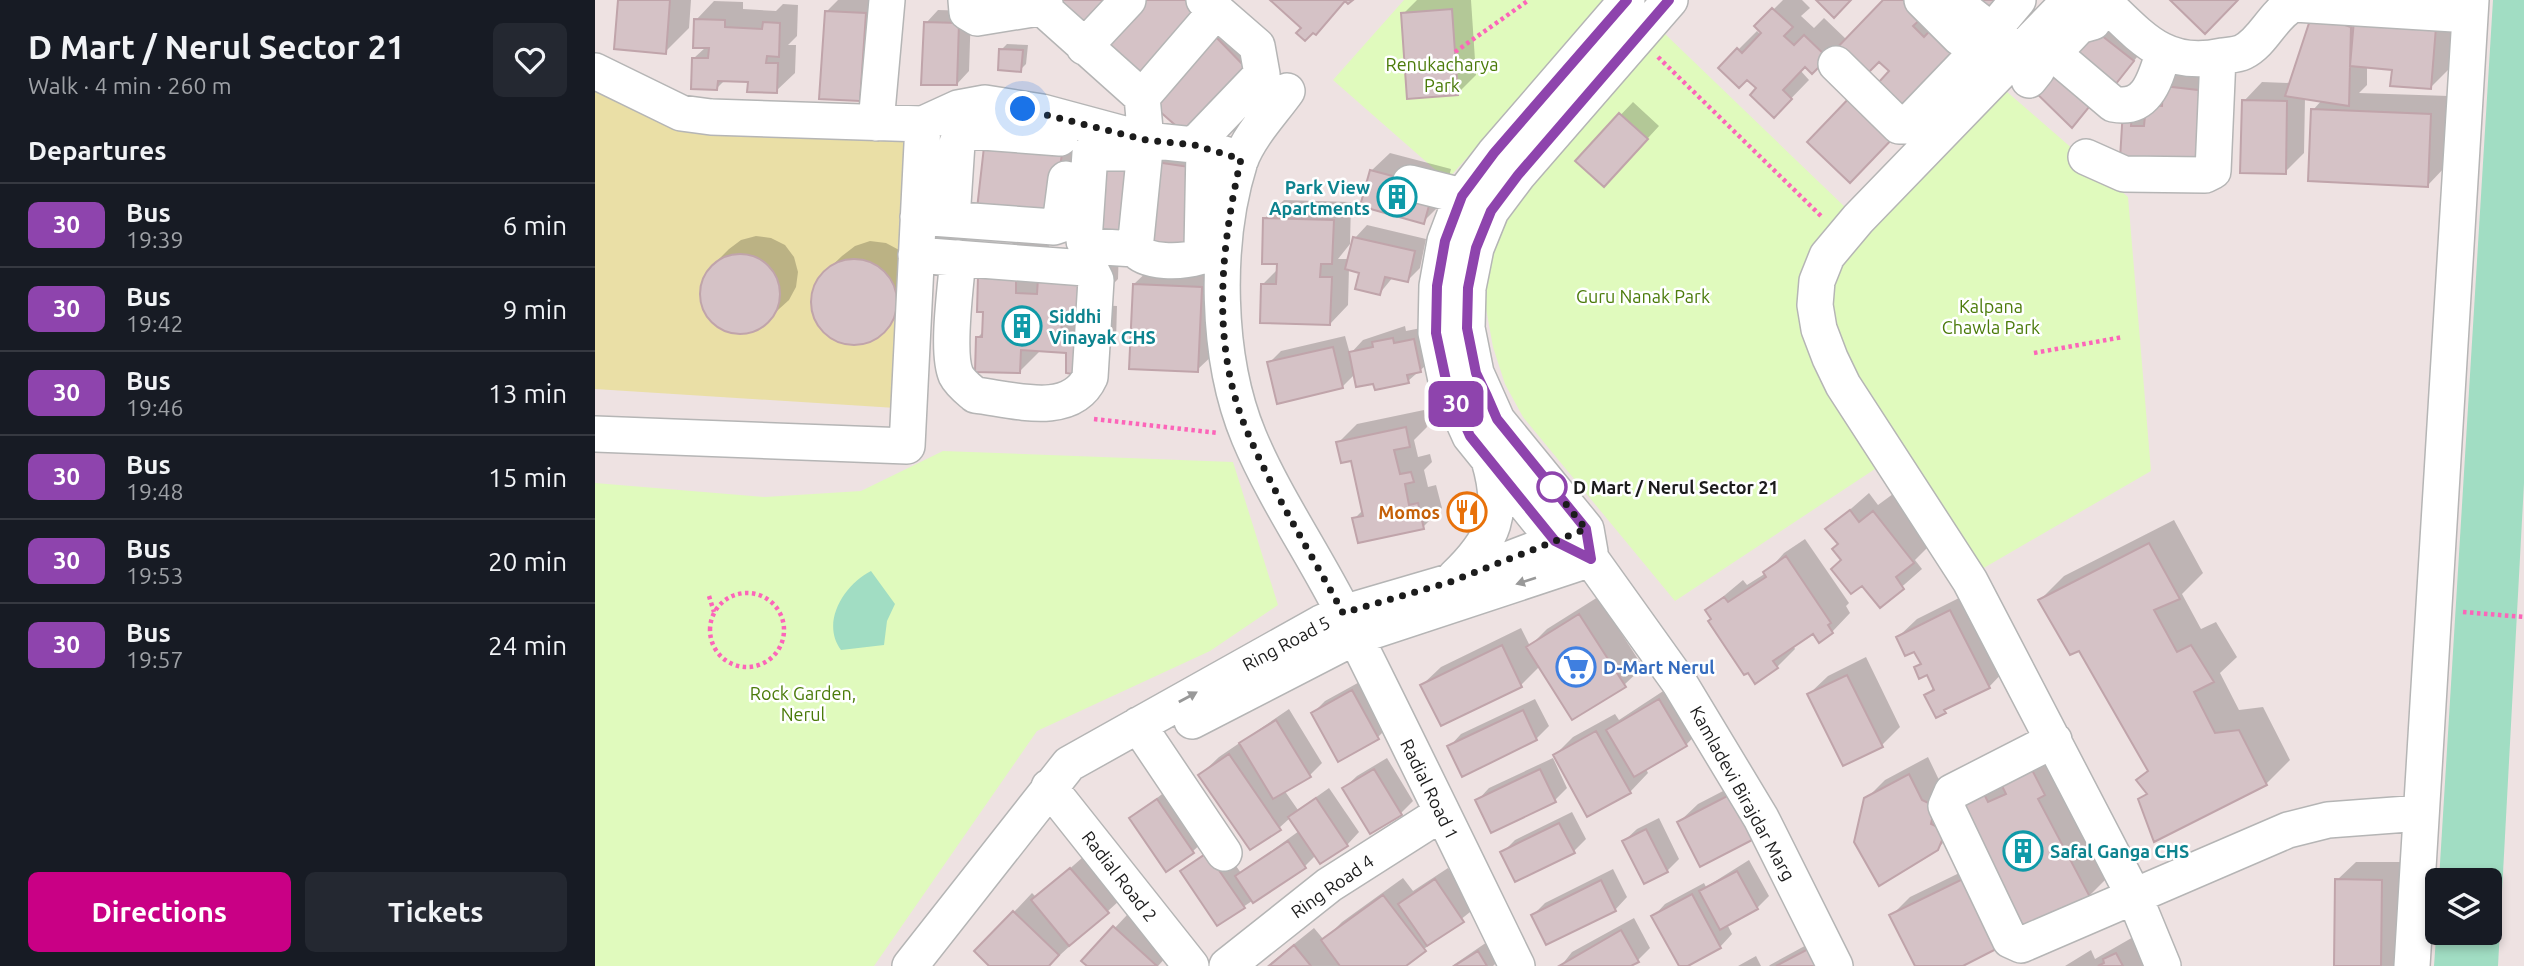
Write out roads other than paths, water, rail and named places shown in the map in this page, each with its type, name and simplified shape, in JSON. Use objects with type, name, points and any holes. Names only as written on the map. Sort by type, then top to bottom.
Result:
[{"type":"street","points":[[876,123],[887,0]]},
{"type":"street","points":[[966,0],[967,12],[977,18],[1045,3],[1047,12],[1142,97]]},
{"type":"street","points":[[1084,47],[1128,0]]},
{"type":"street","name":"Kamladevi Birajdar Marg","points":[[1577,543],[1489,459],[1470,436],[1447,385],[1436,333],[1437,286],[1445,241],[1462,196],[1494,153],[1627,0]]},
{"type":"street","name":"Kamladevi Birajdar Marg","points":[[1669,0],[1518,175],[1491,211],[1476,248],[1468,288],[1467,328],[1476,373],[1497,419],[1577,543],[1632,614],[1721,749],[1761,818],[1835,966]]},
{"type":"street","points":[[1836,64],[1899,126],[1906,126],[2016,53],[2092,22],[2104,1],[2149,58],[2149,92],[2134,105],[2113,104],[2016,53],[1923,0]]},
{"type":"street","points":[[1952,0],[2016,53]]},
{"type":"street","points":[[2016,53],[2018,0]]},
{"type":"street","points":[[2070,0],[2016,53],[1827,256],[1817,281],[1815,305],[1819,329],[1843,385],[1971,581],[2135,898],[2163,966]]},
{"type":"street","points":[[2086,158],[2124,174],[2205,175],[2213,171],[2217,73],[2244,51],[2284,8],[2294,4],[2470,8],[2412,966]]},
{"type":"street","points":[[1210,5],[1257,46],[1262,74],[1199,147],[1202,249],[1199,257],[1150,259],[1140,256],[1135,249],[1146,146],[1142,97],[1210,5]]},
{"type":"street","points":[[2149,58],[2184,60],[2217,73]]},
{"type":"street","points":[[2106,94],[2110,99],[2119,95],[2149,58]]},
{"type":"street","points":[[595,71],[681,113],[711,117],[923,124],[958,108],[985,103],[1042,112],[1146,146]]},
{"type":"street","points":[[1135,249],[1100,249],[1087,246],[1084,241],[1090,153],[1146,146],[1199,147],[1241,159],[1287,91]]},
{"type":"street","points":[[595,434],[907,446],[923,124]]},
{"type":"street","points":[[918,217],[1054,227],[1060,225],[1065,143],[969,131],[963,134],[957,144],[952,219]]},
{"type":"street","name":"Radial Road 1","points":[[1241,159],[1226,235],[1222,303],[1230,373],[1249,437],[1349,625],[1517,966]]},
{"type":"street","points":[[1410,183],[1462,196]]},
{"type":"street","points":[[916,255],[958,258],[1085,268],[1092,272],[1096,280],[1090,377],[1081,390],[1058,404],[975,395],[961,381],[955,373],[952,335],[958,258]]},
{"type":"street","points":[[961,381],[1001,383]]},
{"type":"street","points":[[1450,582],[1481,551],[1491,534],[1497,497],[1489,459]]},
{"type":"street","name":"Ring Road 5","points":[[910,966],[1069,764],[1143,734],[1349,625],[1450,582],[1577,543]]},
{"type":"street","name":"Ring Road 5","points":[[1349,625],[1577,543]]},
{"type":"street","points":[[1143,734],[1224,853]]},
{"type":"street","points":[[2054,740],[1952,792],[1946,806],[2010,940],[2021,945],[2288,830],[2327,820],[2421,813]]},
{"type":"street","name":"Radial Road 2","points":[[1049,787],[1191,966]]},
{"type":"street","name":"Ring Road 4","points":[[1227,966],[1329,885],[1442,813]]},
{"type":"place","name":"Park View Apartments","points":[[1397,197]]},
{"type":"place","name":"Siddhi Vinayak CHS","points":[[1022,326]]},
{"type":"place","name":"D Mart / Nerul Sector 21","points":[[1552,487]]},
{"type":"place","name":"Momos","points":[[1467,512]]},
{"type":"place","name":"D-Mart Nerul","points":[[1576,667]]},
{"type":"place","name":"Safal Ganga CHS","points":[[2023,851]]},
{"type":"park label","name":"Renukacharya Park","points":[[1442,74]]},
{"type":"park label","name":"Guru Nanak Park","points":[[1643,296]]},
{"type":"park label","name":"Kalpana Chawla Park","points":[[1991,316]]},
{"type":"park label","name":"Rock Garden, Nerul","points":[[803,703]]}]
